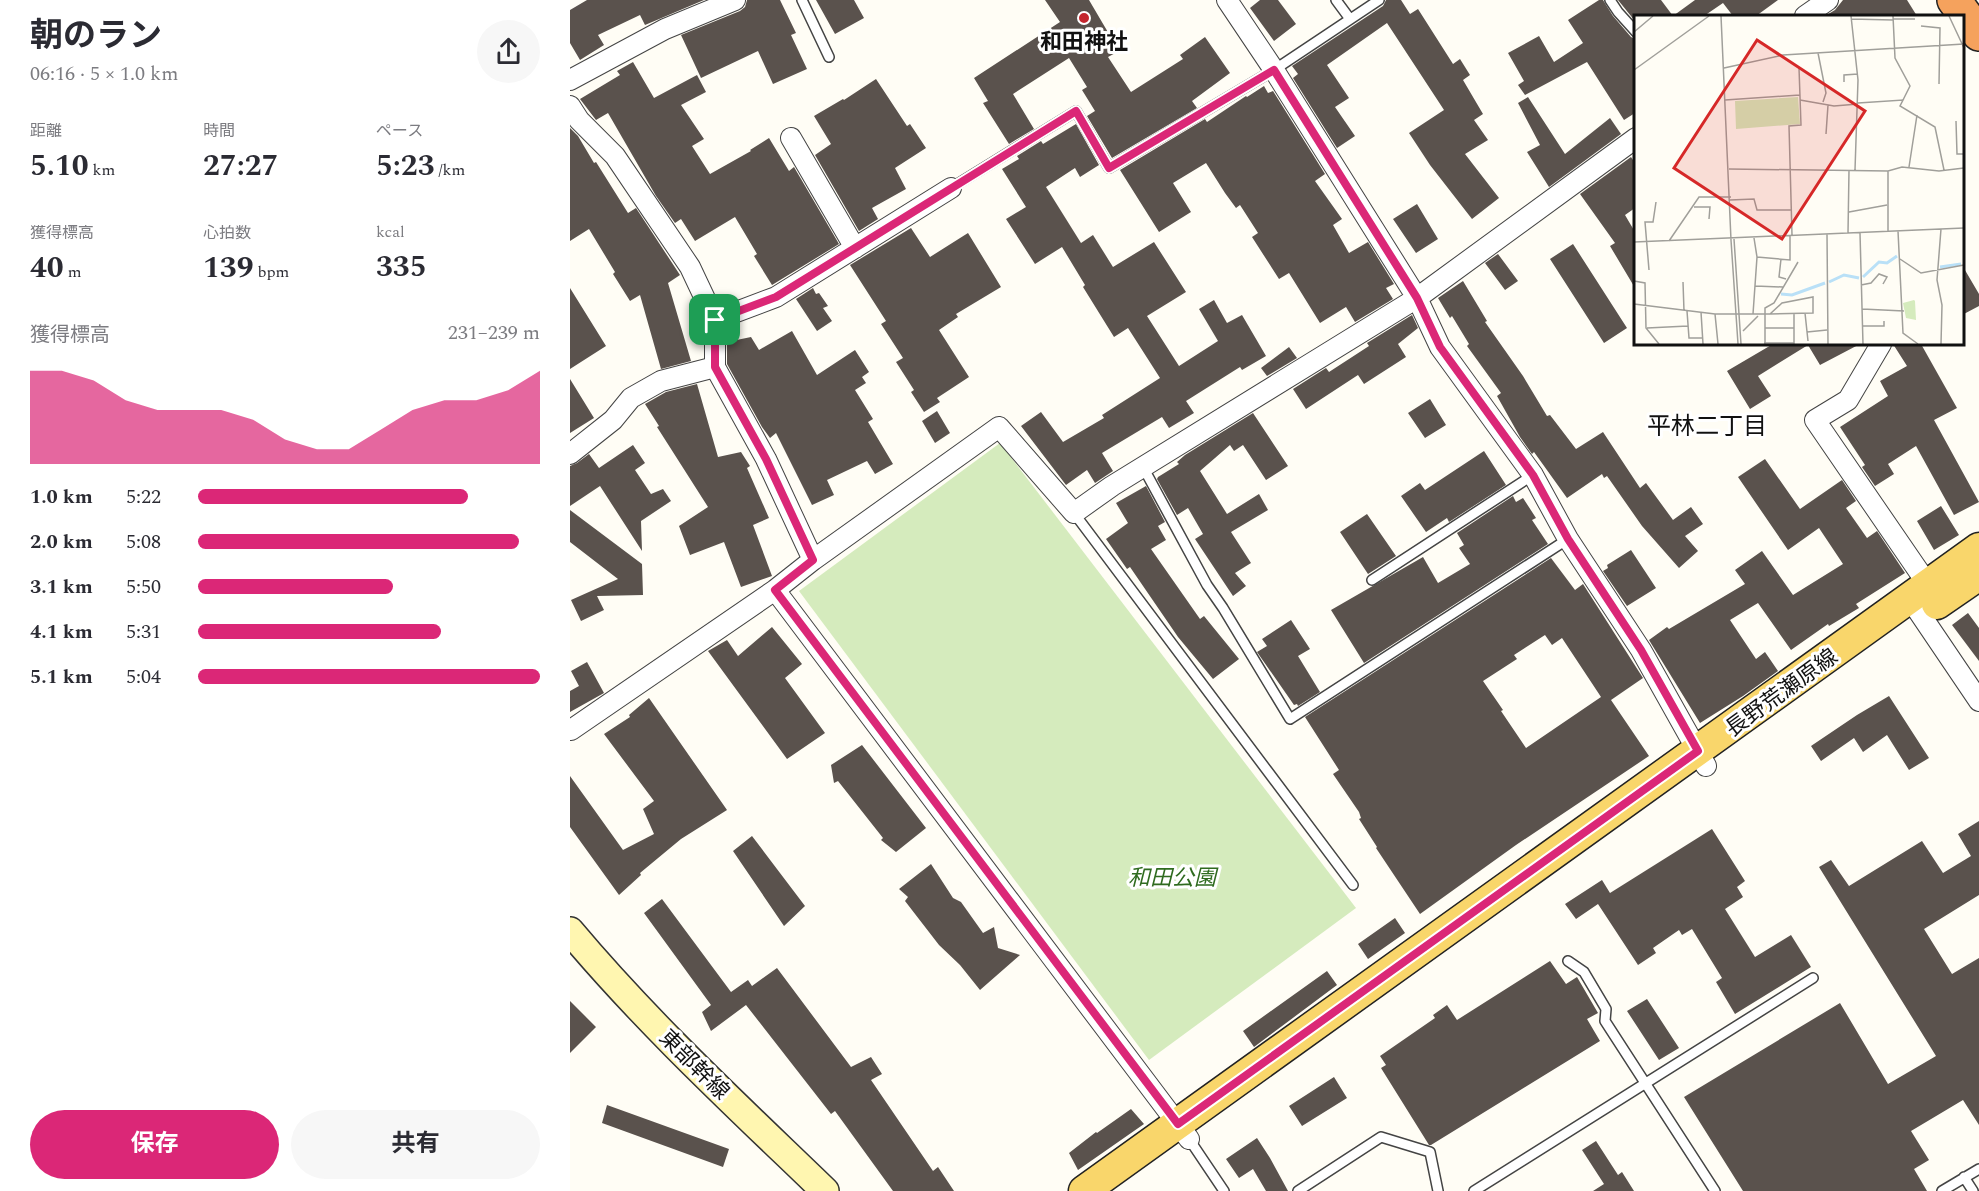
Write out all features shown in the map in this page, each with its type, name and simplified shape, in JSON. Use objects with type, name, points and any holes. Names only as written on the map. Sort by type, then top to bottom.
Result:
[{"type":"highway","points":[[1954,0],[1979,34]]},
{"type":"main road","name":"長野荒瀬原線","points":[[1084,1191],[1184,1131],[1702,758],[1925,601],[1979,548]]},
{"type":"main road","name":"長野荒瀬原線","points":[[1925,601],[1979,575]]},
{"type":"main road","name":"長野荒瀬原線","points":[[1115,1191],[1184,1131]]},
{"type":"street","points":[[570,80],[665,29],[735,0]]},
{"type":"street","points":[[1806,15],[1828,0]]},
{"type":"street","points":[[1232,4],[1417,298],[1440,347],[1533,475],[1568,539],[1641,650],[1702,758]]},
{"type":"street","points":[[570,106],[579,120],[615,156],[690,267],[715,320],[715,367],[766,459],[813,560]]},
{"type":"street","points":[[791,138],[855,248]]},
{"type":"street","points":[[571,730],[775,590],[813,560],[999,427],[1074,513],[1112,486],[1417,298],[1634,139]]},
{"type":"street","points":[[715,320],[776,297],[951,188]]},
{"type":"street","points":[[1880,345],[1848,400],[1815,420],[1925,601],[1979,700]]},
{"type":"street","points":[[570,454],[614,420],[631,398],[661,381],[715,367]]},
{"type":"street","points":[[775,590],[1184,1131]]},
{"type":"street","name":"東部幹線","points":[[570,931],[604,971],[716,1086],[825,1191]]},
{"type":"lane","points":[[802,0],[829,57]]},
{"type":"lane","points":[[1336,0],[1350,19]]},
{"type":"lane","points":[[951,188],[1076,111],[1109,168],[1274,70],[1379,0]]},
{"type":"lane","points":[[1610,0],[1634,31]]},
{"type":"lane","points":[[1143,467],[1207,585],[1290,718],[1568,539]]},
{"type":"lane","points":[[1372,580],[1533,475]]},
{"type":"lane","points":[[1074,513],[1353,885]]},
{"type":"lane","points":[[1568,961],[1584,972],[1606,1009],[1605,1021],[1715,1191]]},
{"type":"lane","points":[[1474,1191],[1813,978]]},
{"type":"lane","points":[[1184,1131],[1224,1191]]},
{"type":"lane","points":[[1298,1191],[1381,1137],[1430,1152],[1438,1191]]},
{"type":"lane","points":[[1942,1191],[1979,1168]]},
{"type":"lane","points":[[1965,1177],[1973,1191]]},
{"type":"green space","name":"和田公園","points":[[1000,443],[1356,908],[1149,1060],[799,591]]},
{"type":"building","points":[[587,0],[704,0],[645,25],[640,15],[598,35],[604,45],[580,60],[570,43],[570,10]]},
{"type":"building","points":[[747,0],[780,0],[796,33],[791,35],[807,69],[773,84],[758,51],[701,78],[681,35],[740,11],[745,7]]},
{"type":"building","points":[[816,0],[854,0],[864,18],[835,34]]},
{"type":"building","points":[[1045,0],[1089,0],[1119,51],[1108,57],[1131,92],[1183,59],[1180,55],[1205,37],[1230,73],[1192,101],[1197,108],[1112,158],[1087,116],[1095,111],[1082,90],[1087,87],[1069,58],[1013,94],[1034,129],[1009,144],[983,103],[988,101],[974,78],[1060,22]]},
{"type":"building","points":[[1260,0],[1278,0],[1296,24],[1274,41],[1250,8]]},
{"type":"building","points":[[1386,0],[1401,0],[1410,14],[1418,9],[1453,64],[1460,59],[1470,75],[1463,80],[1483,114],[1474,120],[1488,140],[1465,154],[1499,198],[1472,219],[1430,165],[1409,133],[1444,110],[1387,23],[1327,65],[1349,98],[1335,107],[1355,136],[1337,148],[1293,78],[1298,74],[1292,66],[1383,6]]},
{"type":"building","points":[[1599,0],[1603,0],[1613,16],[1634,38],[1634,114],[1624,120],[1587,62],[1525,95],[1518,85],[1524,81],[1508,53],[1539,36],[1554,62],[1583,43],[1568,20]]},
{"type":"building","points":[[1618,0],[1661,0],[1672,15],[1634,15],[1634,20]]},
{"type":"building","points":[[1695,0],[1778,0],[1757,15],[1732,15],[1723,3],[1705,15],[1674,15]]},
{"type":"building","points":[[1843,0],[1907,0],[1916,15],[1827,15],[1835,10]]},
{"type":"building","points":[[633,62],[654,98],[697,75],[706,92],[681,105],[704,139],[692,146],[710,174],[769,138],[789,171],[794,167],[839,244],[772,285],[754,256],[757,254],[735,217],[695,241],[681,219],[675,223],[656,196],[608,113],[596,120],[580,99],[620,75],[617,71]]},
{"type":"building","points":[[876,79],[907,126],[910,124],[926,148],[895,168],[906,189],[872,208],[878,219],[859,231],[815,155],[831,144],[814,116]]},
{"type":"building","points":[[1264,86],[1268,93],[1273,91],[1325,174],[1315,181],[1342,219],[1333,225],[1349,253],[1368,242],[1394,284],[1386,288],[1393,299],[1355,322],[1346,307],[1320,323],[1289,273],[1279,279],[1252,237],[1258,233],[1240,205],[1236,208],[1206,163],[1173,183],[1191,212],[1159,232],[1120,170],[1205,119],[1207,122]]},
{"type":"building","points":[[1528,97],[1565,154],[1610,118],[1621,134],[1549,187],[1527,152],[1540,145],[1518,103]]},
{"type":"building","points":[[1076,124],[1099,165],[1080,177],[1075,168],[1046,187],[1081,243],[1093,235],[1113,267],[1154,242],[1186,292],[1147,316],[1179,366],[1218,341],[1199,309],[1214,300],[1227,323],[1242,315],[1266,356],[1242,370],[1240,367],[1186,401],[1194,413],[1169,428],[1162,417],[1102,453],[1113,471],[1095,483],[1087,470],[1066,485],[1021,426],[1041,412],[1063,442],[1104,418],[1102,415],[1160,378],[1128,328],[1114,337],[1083,287],[1085,285],[1062,247],[1035,264],[1006,219],[1026,207],[1002,169],[1019,159],[1017,156],[1041,141],[1043,144]]},
{"type":"building","points":[[570,128],[578,136],[594,163],[596,162],[628,213],[636,208],[680,275],[668,283],[691,361],[661,369],[640,295],[630,301],[589,229],[570,241]]},
{"type":"building","points":[[1631,157],[1634,162],[1634,209],[1625,215],[1634,230],[1634,286],[1610,246],[1615,243],[1580,194]]},
{"type":"building","points":[[1417,204],[1438,239],[1416,253],[1393,219]]},
{"type":"building","points":[[911,228],[930,257],[968,233],[1001,287],[956,314],[958,317],[939,330],[969,377],[937,398],[940,402],[924,412],[911,392],[914,390],[896,362],[903,358],[881,324],[886,321],[850,265]]},
{"type":"building","points":[[1573,244],[1627,328],[1604,343],[1550,259]]},
{"type":"building","points":[[1498,254],[1518,281],[1505,290],[1485,263]]},
{"type":"building","points":[[1964,268],[1979,294],[1979,306],[1964,314]]},
{"type":"building","points":[[1463,281],[1487,321],[1485,322],[1523,376],[1547,416],[1550,415],[1576,449],[1603,432],[1640,488],[1646,483],[1673,520],[1691,507],[1703,524],[1685,536],[1698,551],[1679,568],[1642,526],[1607,476],[1604,478],[1602,474],[1567,498],[1534,452],[1532,454],[1497,396],[1501,393],[1467,346],[1469,344],[1438,298]]},
{"type":"building","points":[[570,288],[606,346],[570,369]]},
{"type":"building","points":[[813,288],[828,306],[823,308],[832,321],[817,331],[796,299]]},
{"type":"building","points":[[1412,315],[1418,328],[1398,344],[1406,357],[1364,384],[1358,375],[1306,409],[1293,389],[1326,368],[1329,372],[1369,346],[1367,343]]},
{"type":"building","points":[[792,331],[817,375],[855,350],[869,372],[862,377],[866,383],[855,390],[873,419],[868,422],[893,464],[875,474],[867,461],[827,480],[834,495],[812,505],[776,433],[770,438],[762,427],[727,364],[727,342],[751,337],[759,350]]},
{"type":"building","points":[[1771,345],[1808,345],[1758,376],[1771,396],[1750,409],[1727,371]]},
{"type":"building","points":[[1808,345],[1858,345],[1820,365]]},
{"type":"building","points":[[1894,345],[1922,345],[1957,408],[1934,420],[1979,502],[1954,515],[1916,446],[1888,464],[1894,474],[1875,486],[1862,467],[1865,465],[1840,427],[1888,396],[1880,381],[1907,366]]},
{"type":"building","points":[[1289,347],[1297,358],[1267,376],[1261,368]]},
{"type":"building","points":[[570,379],[594,418],[570,433]]},
{"type":"building","points":[[697,384],[718,457],[741,452],[750,466],[747,468],[769,518],[753,525],[772,576],[741,587],[724,542],[690,555],[679,526],[708,507],[645,404],[666,392]]},
{"type":"building","points":[[1430,399],[1446,425],[1425,438],[1408,413]]},
{"type":"building","points":[[937,411],[950,433],[935,443],[922,421]]},
{"type":"building","points":[[1253,413],[1288,466],[1266,480],[1243,445],[1234,451],[1230,445],[1200,471],[1227,514],[1259,494],[1268,510],[1231,532],[1251,563],[1235,573],[1246,586],[1233,596],[1195,539],[1203,534],[1188,508],[1177,515],[1157,479],[1179,464],[1177,462],[1185,455]]},
{"type":"building","points":[[633,445],[645,463],[635,470],[651,494],[663,489],[671,501],[641,521],[642,551],[600,486],[570,506],[570,466],[589,454],[599,468]]},
{"type":"building","points":[[1484,451],[1506,485],[1449,522],[1447,518],[1426,532],[1401,496],[1420,483],[1425,490]]},
{"type":"building","points":[[1765,459],[1800,509],[1842,480],[1856,501],[1846,508],[1867,538],[1877,531],[1905,573],[1856,604],[1859,608],[1829,626],[1828,624],[1791,650],[1758,603],[1730,620],[1756,659],[1765,652],[1778,671],[1700,723],[1649,640],[1667,627],[1669,629],[1745,584],[1735,570],[1762,551],[1793,595],[1843,564],[1819,528],[1788,550],[1738,477]]},
{"type":"building","points":[[1146,486],[1165,522],[1158,526],[1166,540],[1151,549],[1200,619],[1204,616],[1239,659],[1213,679],[1178,637],[1130,567],[1127,569],[1106,539],[1128,523],[1116,503]]},
{"type":"building","points":[[1513,496],[1516,502],[1523,498],[1536,518],[1532,520],[1548,544],[1364,663],[1331,610],[1423,557],[1438,583],[1470,564],[1459,548],[1464,545],[1457,533]]},
{"type":"building","points":[[1941,506],[1959,535],[1934,550],[1917,521]]},
{"type":"building","points":[[570,510],[642,564],[643,595],[597,596],[604,610],[581,621],[571,600],[618,579],[570,542]]},
{"type":"building","points":[[1367,514],[1396,556],[1368,574],[1340,532]]},
{"type":"building","points":[[1631,550],[1656,588],[1627,606],[1603,571],[1608,568],[1607,565]]},
{"type":"building","points":[[1551,558],[1575,590],[1583,584],[1643,678],[1611,700],[1649,756],[1516,845],[1420,914],[1359,819],[1361,818],[1359,812],[1333,774],[1339,770],[1305,717]],"holes":[[[1545,635],[1552,645],[1562,638],[1601,697],[1526,748],[1483,681],[1517,659],[1514,655]]]},
{"type":"building","points":[[1968,613],[1979,628],[1979,661],[1952,625]]},
{"type":"building","points":[[1291,620],[1310,649],[1298,656],[1320,692],[1298,706],[1294,705],[1257,652],[1267,646],[1262,639]]},
{"type":"building","points":[[772,627],[802,664],[785,678],[825,733],[787,759],[708,651],[727,640],[738,656]]},
{"type":"building","points":[[587,662],[604,693],[570,712],[570,691],[579,686],[571,671]]},
{"type":"building","points":[[1889,696],[1929,758],[1909,770],[1887,735],[1863,752],[1854,738],[1821,761],[1811,746]]},
{"type":"building","points":[[649,698],[727,810],[681,839],[640,873],[641,875],[619,895],[570,827],[570,776],[623,850],[654,834],[643,809],[654,801],[604,734],[630,717],[629,715]]},
{"type":"building","points":[[862,745],[926,828],[896,852],[881,840],[883,838],[838,781],[834,783],[831,765]]},
{"type":"building","points":[[1979,821],[1979,895],[1924,929],[1952,974],[1979,958],[1979,1125],[1963,1100],[1911,1131],[1929,1160],[1914,1169],[1927,1191],[1743,1191],[1684,1097],[1840,1003],[1888,1084],[1936,1056],[1819,867],[1831,860],[1849,886],[1922,841],[1943,873],[1971,856],[1958,834]]},
{"type":"building","points":[[1712,829],[1745,881],[1737,887],[1743,897],[1725,909],[1755,957],[1791,935],[1811,967],[1735,1014],[1716,982],[1722,978],[1692,929],[1682,935],[1679,930],[1653,948],[1656,953],[1638,965],[1598,904],[1576,919],[1565,904],[1602,880],[1610,893]]},
{"type":"building","points":[[752,836],[805,906],[784,926],[733,851]]},
{"type":"building","points":[[931,864],[953,898],[961,902],[983,933],[994,927],[998,948],[1020,955],[980,990],[960,965],[939,945],[905,901],[908,897],[899,889]]},
{"type":"building","points":[[662,899],[731,992],[748,980],[752,986],[777,968],[851,1067],[871,1057],[882,1074],[871,1080],[933,1171],[938,1167],[954,1191],[893,1191],[835,1111],[831,1114],[746,1005],[711,1031],[702,1012],[711,1005],[644,913]]},
{"type":"building","points":[[1395,918],[1405,933],[1368,959],[1358,944]]},
{"type":"building","points":[[1550,961],[1566,984],[1577,977],[1598,1013],[1587,1019],[1600,1041],[1429,1145],[1381,1068],[1386,1065],[1380,1056],[1435,1018],[1433,1015],[1447,1005],[1457,1020]]},
{"type":"building","points":[[1327,971],[1337,985],[1254,1047],[1243,1031]]},
{"type":"building","points":[[1647,999],[1679,1048],[1659,1060],[1627,1011]]},
{"type":"building","points":[[570,1001],[596,1027],[570,1053]]},
{"type":"building","points":[[1334,1077],[1347,1098],[1302,1126],[1289,1106]]},
{"type":"building","points":[[607,1105],[729,1149],[723,1167],[602,1123]]},
{"type":"building","points":[[1131,1109],[1144,1124],[1078,1170],[1069,1153]]},
{"type":"building","points":[[1257,1138],[1288,1191],[1266,1191],[1253,1169],[1239,1178],[1226,1159]]},
{"type":"building","points":[[1596,1141],[1618,1175],[1622,1172],[1634,1191],[1593,1191],[1604,1184],[1582,1150]]},
{"type":"place","name":"和田神社","points":[[1084,18]]},
{"type":"district","name":"平林二丁目","points":[[1707,426]]},
{"type":"route","points":[[1274,70],[1417,298],[1440,347],[1533,475],[1568,539],[1641,650],[1698,751],[1178,1124],[775,590],[813,560],[766,459],[715,367],[715,320],[776,297],[1076,111],[1109,168],[1274,70]]}]
